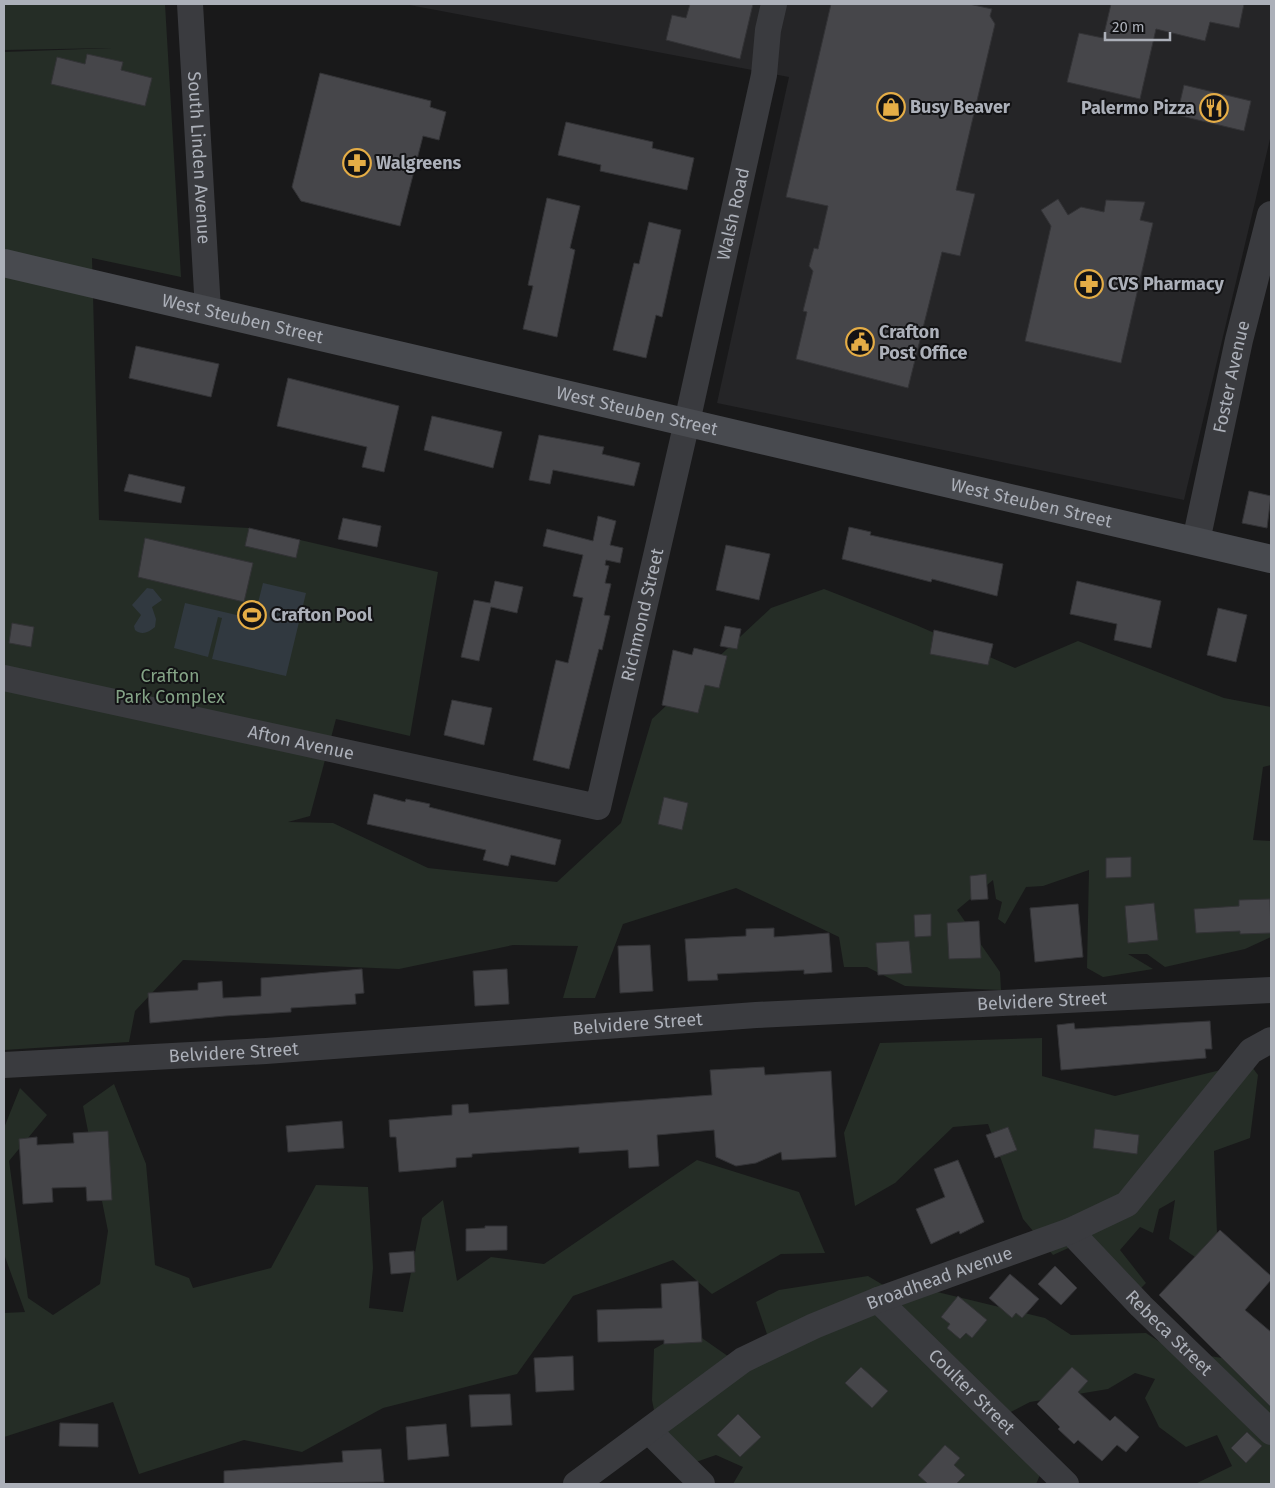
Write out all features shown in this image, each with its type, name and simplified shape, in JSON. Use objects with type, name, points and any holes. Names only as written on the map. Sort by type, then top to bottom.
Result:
[{"type":"main road","name":"West Steuben Street","points":[[4,263],[1271,559]]},
{"type":"street","name":"South Linden Avenue","points":[[190,4],[208,310]]},
{"type":"street","name":"Walsh Road","points":[[687,422],[764,75],[768,30],[774,4]]},
{"type":"street","name":"Foster Avenue","points":[[1196,541],[1239,340],[1271,214]]},
{"type":"street","name":"Richmond Street","points":[[598,806],[687,422]]},
{"type":"street","name":"Afton Avenue","points":[[4,678],[598,806]]},
{"type":"street","name":"Belvidere Street","points":[[4,1065],[275,1050],[756,1015],[1271,990]]},
{"type":"street","name":"Broadhead Avenue","points":[[576,1484],[650,1432],[743,1360],[814,1326],[878,1300],[1070,1231],[1127,1204],[1251,1051],[1271,1040]]},
{"type":"street","name":"Rebeca Street","points":[[1070,1231],[1141,1306],[1271,1432]]},
{"type":"street","name":"Coulter Street","points":[[878,1300],[1066,1484]]},
{"type":"street","points":[[650,1432],[702,1484]]},
{"type":"shaded area","points":[[404,4],[1271,4],[1271,135],[1184,500],[717,403],[789,77]]},
{"type":"shaded area","points":[[263,583],[306,593],[286,676],[212,659],[222,618],[218,617],[208,657],[174,648],[185,603],[254,619]]},
{"type":"shaded area","points":[[147,588],[153,589],[162,600],[152,607],[156,619],[155,627],[148,632],[140,633],[135,630],[134,626],[141,615],[132,605]]},
{"type":"green space","name":"Crafton Park Complex","points":[[4,4],[165,4],[181,277],[92,258],[99,520],[249,528],[438,572],[410,736],[336,719],[310,816],[288,822],[333,823],[428,868],[557,882],[621,823],[652,719],[771,608],[824,589],[916,625],[1015,668],[1078,641],[1224,698],[1271,707],[1271,765],[1263,767],[1253,840],[1271,841],[1271,937],[1245,949],[1165,967],[1147,954],[1128,954],[1153,969],[1103,977],[1087,968],[1089,870],[1043,886],[1026,887],[1005,924],[998,919],[1002,902],[996,899],[993,880],[957,910],[1000,972],[1001,990],[905,986],[867,967],[844,967],[839,937],[736,888],[623,924],[595,998],[563,998],[578,946],[513,945],[399,969],[183,960],[135,1011],[129,1042],[4,1050],[4,52],[112,48],[4,50]]},
{"type":"green space","points":[[1042,1038],[1042,1076],[1115,1096],[1249,1063],[1258,1075],[1250,1138],[1214,1151],[1217,1234],[1195,1257],[1169,1239],[1175,1200],[1159,1209],[1153,1233],[1140,1227],[1120,1250],[1146,1283],[1140,1289],[1075,1245],[1053,1255],[1023,1219],[988,1124],[953,1127],[895,1183],[855,1206],[844,1133],[880,1043]]},
{"type":"green space","points":[[114,1084],[146,1164],[155,1265],[189,1278],[193,1288],[271,1268],[316,1185],[368,1187],[373,1268],[369,1308],[403,1312],[422,1218],[443,1200],[457,1281],[491,1257],[544,1264],[697,1160],[799,1192],[825,1253],[781,1254],[712,1294],[673,1260],[573,1296],[517,1374],[383,1408],[302,1452],[244,1440],[139,1474],[113,1402],[4,1437],[4,1313],[25,1312],[4,1254],[4,1128],[20,1088],[47,1115],[9,1161],[28,1298],[53,1315],[100,1284],[108,1231],[83,1106]]},
{"type":"green space","points":[[868,1276],[905,1298],[933,1291],[1045,1318],[1071,1335],[1146,1333],[1172,1350],[1222,1358],[1271,1407],[1271,1484],[1195,1484],[1232,1466],[1217,1435],[1186,1447],[1159,1427],[1145,1398],[1155,1379],[1135,1373],[1108,1389],[1030,1402],[1003,1416],[1040,1475],[1036,1484],[733,1484],[743,1467],[716,1455],[693,1463],[662,1451],[652,1400],[654,1349],[689,1329],[732,1359],[769,1340],[756,1302],[779,1290]]},
{"type":"building","points":[[690,4],[753,4],[740,59],[666,40],[672,15],[686,18]]},
{"type":"building","name":"Busy Beaver","points":[[831,4],[969,4],[992,9],[990,16],[995,24],[956,190],[975,194],[960,256],[942,252],[908,388],[796,359],[807,312],[803,311],[813,271],[809,266],[814,248],[818,249],[828,206],[786,197]]},
{"type":"building","points":[[1111,4],[1244,4],[1239,28],[1210,22],[1205,41],[1156,29],[1140,99],[1067,82],[1079,33],[1103,38]]},
{"type":"building","points":[[87,54],[123,62],[121,70],[152,78],[145,106],[51,84],[57,57],[85,64]]},
{"type":"building","name":"Walgreens","points":[[320,73],[431,101],[430,107],[446,112],[439,140],[423,136],[400,226],[301,201],[292,187]]},
{"type":"building","name":"Palermo Pizza","points":[[1184,85],[1251,101],[1244,131],[1177,115]]},
{"type":"building","points":[[566,122],[653,142],[652,148],[694,158],[687,190],[600,171],[601,165],[558,155]]},
{"type":"building","points":[[547,198],[580,206],[570,248],[575,250],[557,337],[523,329],[533,286],[528,285]]},
{"type":"building","name":"CVS Pharmacy","points":[[1058,199],[1068,215],[1081,207],[1104,212],[1106,200],[1145,202],[1140,220],[1153,223],[1121,363],[1025,341],[1051,226],[1041,210]]},
{"type":"building","points":[[649,222],[681,230],[662,317],[656,315],[646,358],[613,350],[634,263],[639,264]]},
{"type":"building","points":[[136,346],[219,364],[211,397],[129,378]]},
{"type":"building","points":[[288,378],[399,406],[384,472],[362,467],[367,447],[277,426]]},
{"type":"building","points":[[432,416],[502,432],[493,468],[424,450]]},
{"type":"building","points":[[539,435],[604,447],[602,454],[640,463],[634,486],[553,470],[550,484],[529,480]]},
{"type":"building","points":[[129,474],[185,487],[181,503],[124,491]]},
{"type":"building","points":[[1249,491],[1271,496],[1267,528],[1242,523]]},
{"type":"building","points":[[598,516],[616,521],[610,545],[623,548],[620,563],[606,560],[605,565],[609,566],[605,583],[611,584],[604,615],[610,616],[602,650],[599,649],[569,769],[533,760],[556,660],[568,663],[583,598],[573,596],[583,555],[543,546],[547,529],[593,541]]},
{"type":"building","points":[[343,518],[381,526],[377,547],[338,539]]},
{"type":"building","points":[[849,527],[871,532],[870,535],[1003,564],[997,596],[932,579],[931,582],[842,559]]},
{"type":"building","points":[[249,528],[300,540],[296,558],[245,546]]},
{"type":"building","points":[[145,538],[253,563],[244,602],[138,577]]},
{"type":"building","points":[[726,545],[770,554],[759,600],[716,590]]},
{"type":"building","points":[[495,581],[523,587],[517,613],[491,607],[479,661],[461,657],[474,600],[490,603]]},
{"type":"building","points":[[1077,581],[1161,601],[1151,648],[1114,640],[1117,624],[1070,614]]},
{"type":"building","points":[[1218,608],[1247,615],[1236,662],[1207,655]]},
{"type":"building","points":[[12,623],[34,627],[31,647],[9,643]]},
{"type":"building","points":[[725,626],[741,629],[737,649],[720,646]]},
{"type":"building","points":[[934,630],[993,644],[988,665],[930,654]]},
{"type":"building","points":[[694,648],[727,656],[719,688],[705,685],[698,713],[662,705],[673,650],[692,655]]},
{"type":"building","points":[[452,700],[492,708],[484,745],[444,735]]},
{"type":"building","points":[[374,794],[405,802],[406,799],[430,804],[429,807],[561,840],[555,865],[511,855],[508,866],[483,860],[486,850],[367,824]]},
{"type":"building","points":[[664,797],[688,803],[682,830],[658,824]]},
{"type":"building","points":[[1131,857],[1131,877],[1106,878],[1106,858]]},
{"type":"building","points":[[986,874],[988,899],[971,900],[970,876]]},
{"type":"building","points":[[1270,899],[1271,933],[1240,934],[1240,931],[1196,933],[1194,909],[1239,906],[1239,900]]},
{"type":"building","points":[[1154,903],[1158,940],[1128,943],[1125,906]]},
{"type":"building","points":[[1078,904],[1083,957],[1035,962],[1030,908]]},
{"type":"building","points":[[931,914],[931,936],[915,937],[914,915]]},
{"type":"building","points":[[979,921],[981,958],[949,959],[947,923]]},
{"type":"building","points":[[774,928],[774,937],[829,933],[832,972],[804,974],[804,970],[717,974],[718,980],[688,981],[685,939],[746,936],[746,929]]},
{"type":"building","points":[[909,941],[912,973],[878,975],[876,943]]},
{"type":"building","points":[[650,945],[653,991],[620,993],[618,946]]},
{"type":"building","points":[[362,969],[364,993],[355,994],[356,1004],[291,1008],[291,1012],[150,1023],[148,993],[198,990],[198,983],[222,981],[223,998],[261,996],[261,978]]},
{"type":"building","points":[[507,969],[509,1004],[475,1006],[473,971]]},
{"type":"building","points":[[1210,1021],[1212,1049],[1205,1049],[1206,1058],[1061,1070],[1057,1025],[1074,1023],[1075,1029]]},
{"type":"building","points":[[764,1067],[765,1075],[831,1071],[836,1157],[782,1160],[781,1152],[756,1163],[736,1166],[716,1157],[714,1130],[657,1135],[659,1166],[629,1168],[628,1150],[579,1153],[579,1147],[472,1154],[472,1157],[456,1158],[456,1167],[399,1172],[396,1137],[390,1137],[389,1120],[452,1115],[452,1105],[468,1104],[469,1113],[712,1095],[710,1070]]},
{"type":"building","points":[[342,1121],[344,1148],[288,1152],[286,1126]]},
{"type":"building","points":[[1008,1127],[1017,1150],[995,1158],[986,1135]]},
{"type":"building","points":[[1095,1129],[1139,1135],[1137,1154],[1093,1148]]},
{"type":"building","points":[[108,1131],[112,1200],[87,1201],[86,1187],[52,1188],[53,1202],[23,1204],[19,1139],[37,1137],[37,1145],[74,1143],[73,1133]]},
{"type":"building","points":[[958,1160],[984,1222],[960,1234],[959,1231],[931,1244],[916,1209],[945,1197],[934,1169]]},
{"type":"building","points":[[485,1226],[507,1226],[507,1250],[466,1251],[466,1229],[485,1228]]},
{"type":"building","points":[[1220,1230],[1271,1276],[1271,1280],[1245,1310],[1271,1332],[1271,1407],[1159,1295]]},
{"type":"building","points":[[414,1251],[415,1272],[391,1274],[389,1253]]},
{"type":"building","points":[[1055,1266],[1077,1288],[1061,1305],[1038,1284]]},
{"type":"building","points":[[1010,1274],[1039,1299],[1022,1318],[1016,1313],[1012,1318],[989,1298]]},
{"type":"building","points":[[698,1281],[702,1342],[664,1344],[664,1340],[598,1342],[597,1310],[662,1308],[661,1284]]},
{"type":"building","points":[[958,1296],[987,1320],[972,1338],[966,1333],[960,1339],[947,1328],[950,1324],[941,1317]]},
{"type":"building","points":[[573,1356],[574,1390],[536,1392],[534,1358]]},
{"type":"building","points":[[861,1367],[888,1391],[872,1408],[845,1383]]},
{"type":"building","points":[[1072,1367],[1088,1381],[1078,1392],[1110,1421],[1115,1416],[1139,1437],[1126,1452],[1117,1445],[1102,1461],[1078,1440],[1074,1444],[1058,1429],[1060,1427],[1037,1404]]},
{"type":"building","points":[[510,1394],[512,1425],[471,1427],[469,1395]]},
{"type":"building","points":[[738,1414],[761,1437],[740,1457],[717,1435]]},
{"type":"building","points":[[60,1423],[98,1424],[98,1447],[59,1446]]},
{"type":"building","points":[[446,1424],[449,1456],[408,1460],[406,1427]]},
{"type":"building","points":[[1247,1432],[1262,1446],[1246,1463],[1231,1448]]},
{"type":"building","points":[[945,1445],[960,1458],[954,1465],[965,1475],[956,1484],[928,1484],[918,1475]]},
{"type":"building","points":[[381,1449],[384,1482],[224,1484],[224,1471],[343,1462],[342,1451]]},
{"type":"place","name":"Busy Beaver","points":[[891,107]]},
{"type":"place","name":"Palermo Pizza","points":[[1214,108]]},
{"type":"place","name":"Walgreens","points":[[357,163]]},
{"type":"place","name":"CVS Pharmacy","points":[[1089,284]]},
{"type":"place","name":"Crafton Post Office","points":[[860,342]]},
{"type":"place","name":"Crafton Pool","points":[[252,615]]}]
